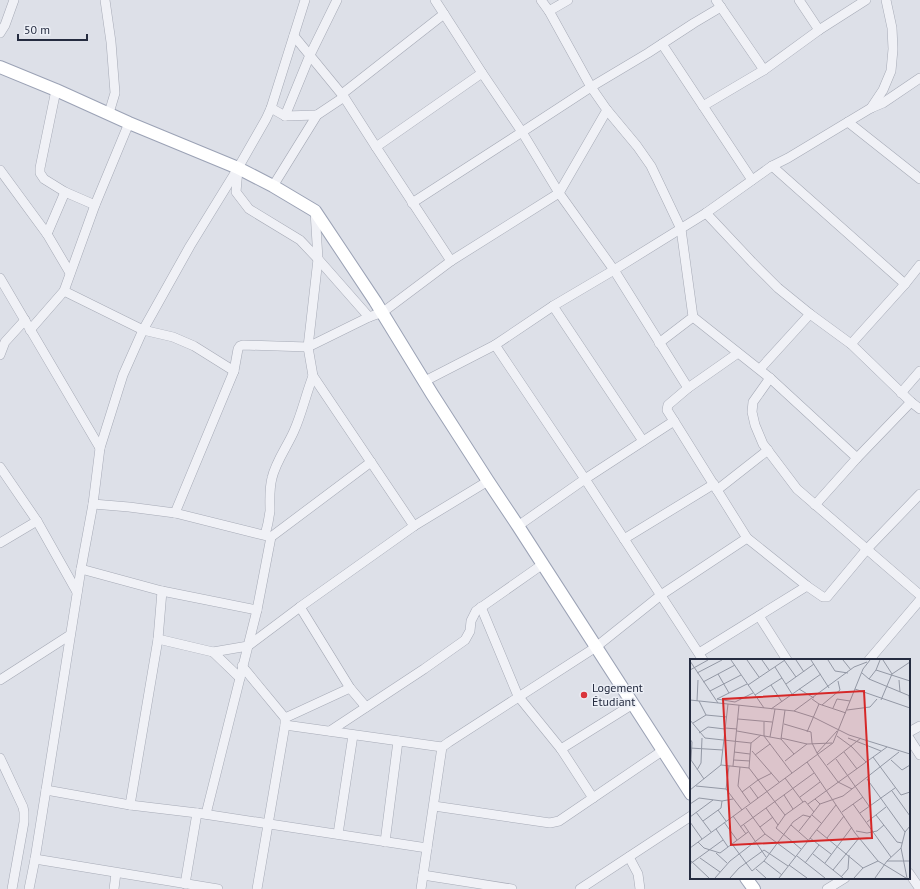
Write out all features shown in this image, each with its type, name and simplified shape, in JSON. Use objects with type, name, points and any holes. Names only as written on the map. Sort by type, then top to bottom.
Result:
[{"type":"main road","points":[[0,67],[238,168],[274,186],[315,211],[383,312],[488,481],[543,564],[662,751],[688,782]]},
{"type":"main road","points":[[747,879],[754,889]]},
{"type":"street","points":[[0,33],[14,0]]},
{"type":"street","points":[[105,0],[111,42],[115,93],[108,113]]},
{"type":"street","points":[[29,889],[77,592],[93,504],[100,448],[123,375],[143,330],[190,246],[238,168],[271,108],[305,0]]},
{"type":"street","points":[[285,116],[310,55],[337,0]]},
{"type":"street","points":[[435,0],[522,132],[559,193],[614,270],[688,388]]},
{"type":"street","points":[[541,0],[549,11],[591,87],[651,166],[681,229],[693,317],[770,378],[857,458]]},
{"type":"street","points":[[549,11],[568,0]]},
{"type":"street","points":[[799,0],[819,30]]},
{"type":"street","points":[[703,106],[764,70],[819,30],[866,0]]},
{"type":"street","points":[[871,108],[883,90],[891,71],[893,49],[892,28],[886,0]]},
{"type":"street","points":[[412,203],[591,87],[662,44],[694,23],[718,4],[764,70]]},
{"type":"street","points":[[274,186],[317,115],[444,14]]},
{"type":"street","points":[[294,36],[343,95],[451,261]]},
{"type":"street","points":[[662,44],[752,180]]},
{"type":"street","points":[[376,147],[482,73]]},
{"type":"street","points":[[425,381],[495,345],[553,306],[706,214],[772,166],[871,108],[883,103],[919,80]]},
{"type":"street","points":[[56,90],[40,173],[44,179],[65,192],[95,205]]},
{"type":"street","points":[[271,108],[285,116],[317,115]]},
{"type":"street","points":[[175,513],[234,371],[238,349],[240,346],[308,347],[368,317],[383,312],[451,261],[559,193],[607,110]]},
{"type":"street","points":[[30,330],[64,291],[95,205],[129,122]]},
{"type":"street","points":[[848,122],[920,179]]},
{"type":"street","points":[[772,166],[905,284]]},
{"type":"street","points":[[238,168],[236,192],[250,209],[300,240],[368,317]]},
{"type":"street","points":[[0,170],[48,234],[70,273]]},
{"type":"street","points":[[48,234],[65,192]]},
{"type":"street","points":[[315,211],[318,259],[308,347],[313,376],[414,526]]},
{"type":"street","points":[[706,214],[778,288],[851,344],[920,409]]},
{"type":"street","points":[[851,344],[905,284],[920,265]]},
{"type":"street","points":[[0,278],[100,448]]},
{"type":"street","points":[[64,291],[143,330],[174,337],[194,346],[234,371]]},
{"type":"street","points":[[553,306],[643,441]]},
{"type":"street","points":[[760,370],[810,314]]},
{"type":"street","points":[[659,343],[693,317]]},
{"type":"street","points":[[0,355],[5,342],[25,320]]},
{"type":"street","points":[[495,345],[701,656],[759,616],[807,586]]},
{"type":"street","points":[[738,353],[688,388],[668,405],[667,410],[747,538],[807,586],[823,597],[827,597],[867,549],[920,494]]},
{"type":"street","points":[[901,392],[920,371]]},
{"type":"street","points":[[206,814],[257,610],[268,536],[272,478],[294,432],[313,376]]},
{"type":"street","points":[[770,378],[753,402],[752,412],[755,425],[763,444],[796,489],[920,595]]},
{"type":"street","points":[[815,505],[857,458],[911,402]]},
{"type":"street","points":[[518,526],[585,479],[674,421]]},
{"type":"street","points":[[624,539],[715,487],[768,450]]},
{"type":"street","points":[[93,504],[175,513],[268,536],[371,462]]},
{"type":"street","points":[[0,467],[37,521],[77,592]]},
{"type":"street","points":[[158,639],[212,652],[248,646],[414,526],[488,481]]},
{"type":"street","points":[[0,543],[37,521]]},
{"type":"street","points":[[242,666],[285,722],[353,735],[442,747],[518,696],[596,647],[661,595],[747,538]]},
{"type":"street","points":[[330,731],[465,640],[470,631],[471,621],[476,611],[543,564]]},
{"type":"street","points":[[81,569],[162,591],[257,610]]},
{"type":"street","points":[[130,805],[158,639],[162,591]]},
{"type":"street","points":[[871,659],[920,600]]},
{"type":"street","points":[[300,607],[350,688],[366,707]]},
{"type":"street","points":[[481,607],[518,696],[561,749],[593,798]]},
{"type":"street","points":[[759,616],[786,659]]},
{"type":"street","points":[[0,680],[70,635]]},
{"type":"street","points":[[212,652],[240,678]]},
{"type":"street","points":[[285,722],[350,688]]},
{"type":"street","points":[[561,749],[633,704]]},
{"type":"street","points":[[257,889],[285,722]]},
{"type":"street","points":[[910,731],[920,726]]},
{"type":"street","points":[[338,834],[353,735]]},
{"type":"street","points":[[910,740],[920,755]]},
{"type":"street","points":[[385,842],[398,741]]},
{"type":"street","points":[[421,889],[442,747]]},
{"type":"street","points":[[434,806],[550,823],[559,821],[662,751]]},
{"type":"street","points":[[0,758],[24,812],[24,822],[12,889]]},
{"type":"street","points":[[46,790],[130,805],[206,814],[427,848]]},
{"type":"street","points":[[188,886],[197,813]]},
{"type":"street","points":[[580,889],[690,817]]},
{"type":"street","points":[[629,857],[638,874],[640,889]]},
{"type":"street","points":[[35,859],[188,886],[218,889]]},
{"type":"street","points":[[114,889],[116,873]]},
{"type":"street","points":[[423,875],[512,889]]},
{"type":"street","points":[[828,889],[843,879]]},
{"type":"street","points":[[917,879],[920,889]]},
{"type":"place","name":"Logement Étudiant","points":[[584,695]]}]
